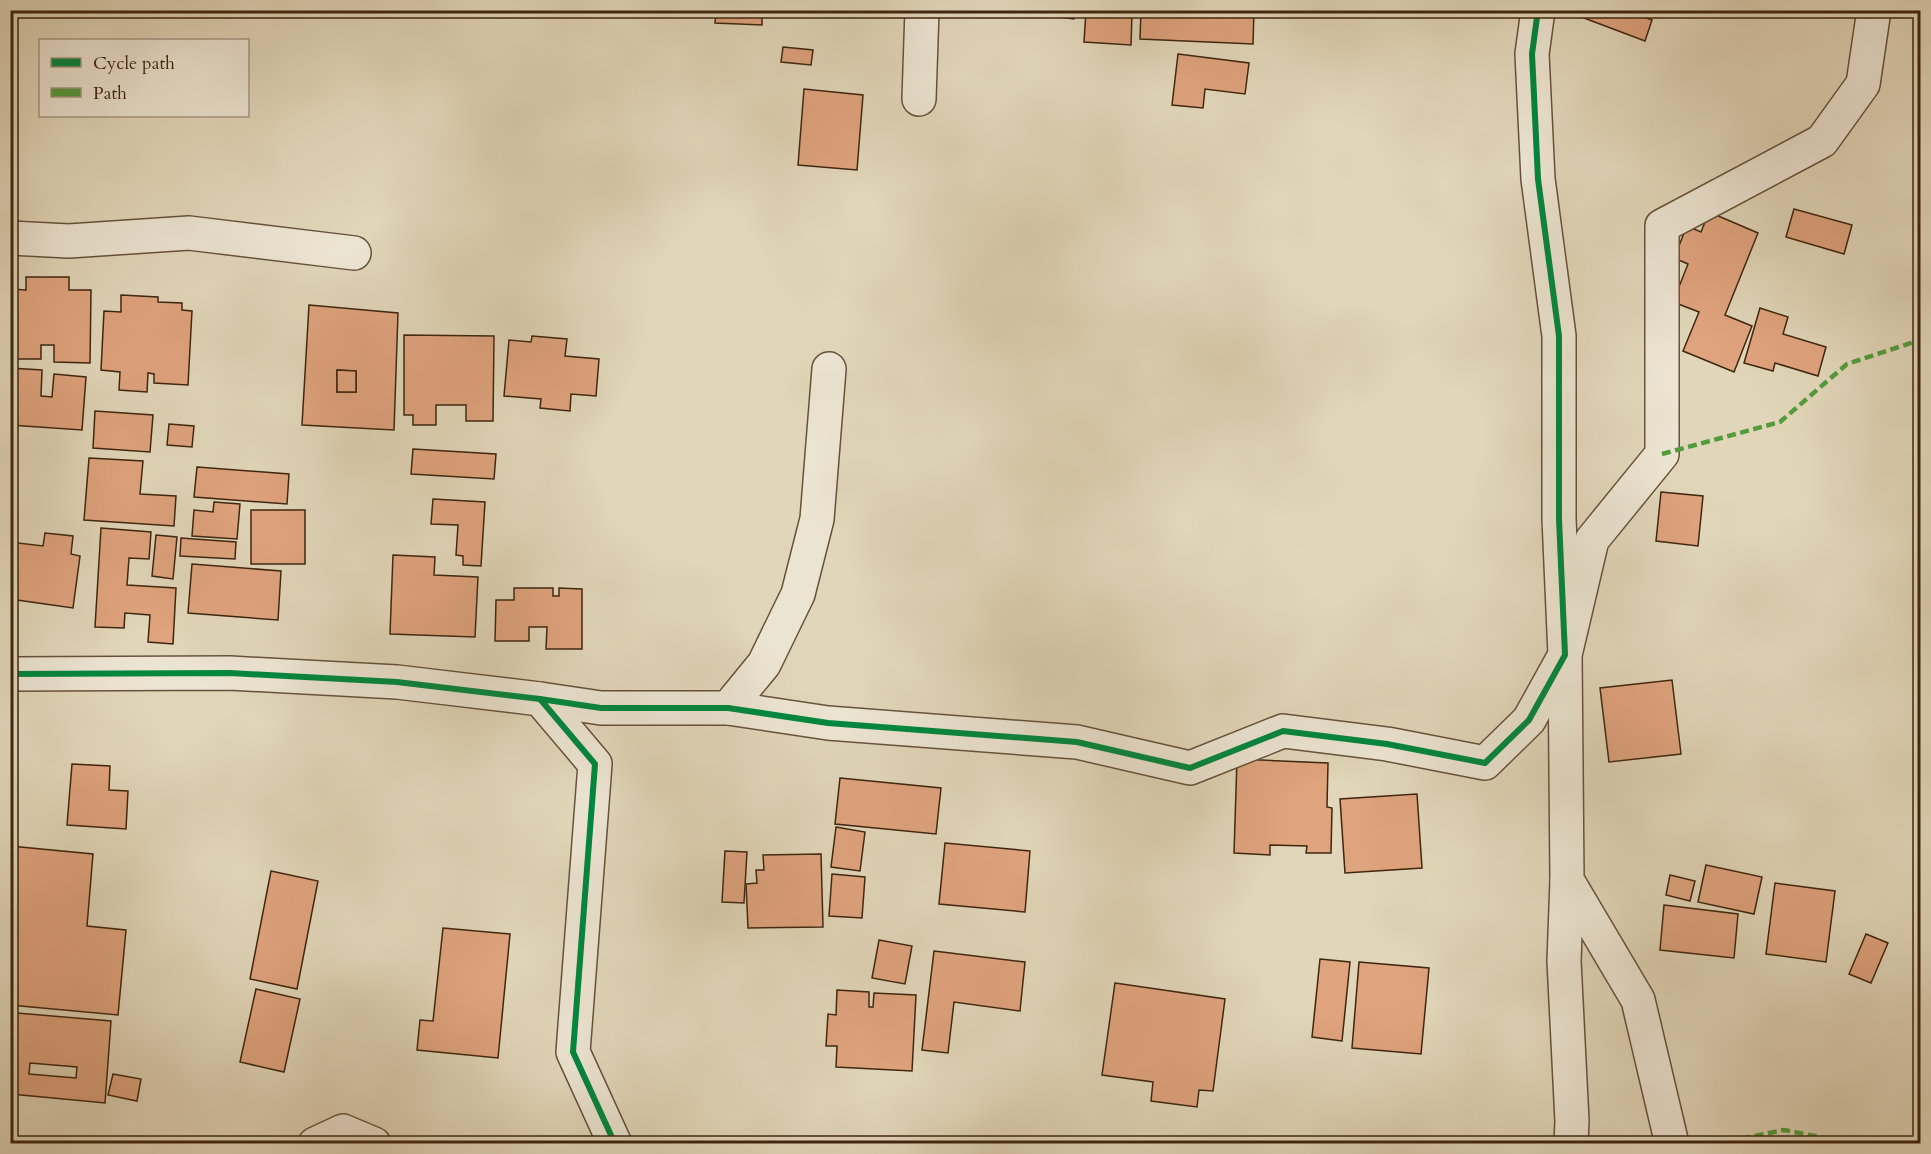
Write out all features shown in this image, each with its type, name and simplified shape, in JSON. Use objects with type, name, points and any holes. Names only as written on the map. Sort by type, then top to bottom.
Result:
[{"type":"street","points":[[919,99],[922,10]]},
{"type":"street","points":[[1538,10],[1532,54],[1538,179],[1559,336],[1559,519],[1565,655],[1567,880],[1563,961],[1571,1132],[1545,1143]]},
{"type":"street","points":[[10,674],[230,673],[397,682],[602,708],[728,708],[828,723],[1077,742],[1190,768],[1283,731],[1387,744],[1485,763],[1529,720],[1565,655],[1592,540],[1662,454],[1662,226],[1822,141],[1863,84],[1874,10]]},
{"type":"street","points":[[10,238],[69,241],[189,233],[354,253]]},
{"type":"street","points":[[728,708],[764,664],[798,594],[817,519],[830,369]]},
{"type":"street","points":[[540,699],[595,764],[573,1052],[615,1143]]},
{"type":"street","points":[[1567,880],[1638,1000],[1672,1143]]},
{"type":"street","points":[[315,1143],[343,1131],[374,1143]]},
{"type":"building","points":[[762,10],[762,25],[715,23],[716,11],[706,11]]},
{"type":"building","points":[[1042,10],[1075,10],[1074,19],[1042,15]]},
{"type":"building","points":[[1141,10],[1254,10],[1253,44],[1140,39]]},
{"type":"building","points":[[1587,10],[1626,10],[1652,20],[1645,41],[1584,18]]},
{"type":"building","points":[[1086,11],[1132,14],[1131,45],[1084,42]]},
{"type":"building","points":[[783,47],[813,50],[811,65],[781,62]]},
{"type":"building","points":[[1178,54],[1249,63],[1245,94],[1205,89],[1203,108],[1172,105]]},
{"type":"building","points":[[804,89],[863,95],[857,170],[798,165]]},
{"type":"building","points":[[1794,209],[1852,225],[1844,254],[1786,237]]},
{"type":"building","points":[[1709,212],[1758,233],[1725,315],[1752,326],[1734,372],[1683,351],[1699,312],[1673,302],[1688,264],[1674,258],[1687,226],[1701,232]]},
{"type":"building","points":[[26,277],[69,277],[69,290],[91,290],[90,363],[54,362],[54,345],[41,345],[41,359],[10,359],[10,289],[26,290]]},
{"type":"building","points":[[121,295],[158,297],[158,302],[182,303],[182,310],[192,311],[188,385],[154,383],[154,374],[148,373],[147,392],[119,390],[120,372],[101,370],[104,311],[121,312]]},
{"type":"building","points":[[309,305],[398,313],[394,430],[302,425]],"holes":[[[337,370],[356,371],[356,392],[337,392]]]},
{"type":"building","points":[[1760,308],[1788,317],[1783,334],[1826,347],[1818,376],[1775,363],[1773,371],[1744,363]]},
{"type":"building","points":[[404,335],[494,336],[493,421],[466,421],[466,405],[436,405],[436,425],[413,425],[413,415],[404,415]]},
{"type":"building","points":[[532,336],[567,339],[565,356],[599,359],[596,396],[571,394],[570,411],[540,408],[541,399],[504,396],[509,340],[531,342]]},
{"type":"building","points":[[10,368],[42,370],[41,396],[52,397],[54,374],[86,377],[82,430],[10,425]]},
{"type":"building","points":[[337,370],[356,371],[356,392],[337,392]]},
{"type":"building","points":[[95,411],[153,415],[150,452],[93,448]]},
{"type":"building","points":[[169,424],[194,426],[192,447],[167,445]]},
{"type":"building","points":[[413,449],[496,454],[494,479],[411,474]]},
{"type":"building","points":[[89,458],[143,461],[140,494],[176,496],[174,526],[84,520]]},
{"type":"building","points":[[197,467],[289,474],[287,504],[194,497]]},
{"type":"building","points":[[1661,492],[1703,496],[1698,546],[1656,541]]},
{"type":"building","points":[[433,499],[485,502],[481,566],[463,565],[463,556],[456,555],[458,525],[431,524]]},
{"type":"building","points":[[214,502],[240,504],[237,539],[192,536],[194,510],[213,512]]},
{"type":"building","points":[[251,510],[305,510],[305,564],[251,564]]},
{"type":"building","points":[[101,528],[151,532],[149,559],[129,558],[127,585],[176,588],[173,644],[148,642],[150,615],[125,613],[124,628],[95,627]]},
{"type":"building","points":[[45,533],[73,536],[71,554],[80,556],[73,608],[10,599],[10,542],[43,546]]},
{"type":"building","points":[[156,535],[177,537],[173,579],[152,576]]},
{"type":"building","points":[[181,538],[236,542],[235,559],[180,556]]},
{"type":"building","points":[[393,555],[435,557],[434,575],[478,577],[475,637],[390,634]]},
{"type":"building","points":[[192,564],[281,571],[278,620],[188,613]]},
{"type":"building","points":[[514,588],[553,588],[553,596],[559,596],[559,588],[582,589],[582,649],[546,649],[547,627],[529,627],[529,641],[495,641],[496,600],[514,600]]},
{"type":"building","points":[[1672,680],[1681,754],[1609,762],[1600,688]]},
{"type":"building","points":[[1237,759],[1328,763],[1327,807],[1332,808],[1331,853],[1306,853],[1307,846],[1270,845],[1270,855],[1234,853]]},
{"type":"building","points":[[72,764],[110,766],[109,790],[128,791],[126,829],[67,825]]},
{"type":"building","points":[[840,778],[941,788],[936,834],[835,824]]},
{"type":"building","points":[[1417,794],[1422,868],[1345,873],[1340,799]]},
{"type":"building","points":[[836,827],[865,832],[860,871],[831,867]]},
{"type":"building","points":[[945,843],[1030,851],[1025,912],[939,904]]},
{"type":"building","points":[[10,846],[93,854],[87,926],[126,930],[118,1015],[10,1005]]},
{"type":"building","points":[[725,851],[747,852],[744,903],[722,902]]},
{"type":"building","points":[[821,854],[823,927],[748,928],[746,884],[757,883],[756,870],[764,870],[763,855]]},
{"type":"building","points":[[1706,865],[1762,877],[1754,914],[1698,902]]},
{"type":"building","points":[[271,871],[318,881],[297,989],[250,979]]},
{"type":"building","points":[[832,874],[865,877],[862,918],[829,916]]},
{"type":"building","points":[[1670,875],[1695,881],[1690,901],[1666,895]]},
{"type":"building","points":[[1775,883],[1835,891],[1826,962],[1766,954]]},
{"type":"building","points":[[1664,905],[1738,914],[1734,958],[1660,950]]},
{"type":"building","points":[[443,928],[510,934],[498,1058],[417,1050],[420,1020],[433,1021]]},
{"type":"building","points":[[1866,934],[1888,943],[1871,983],[1849,974]]},
{"type":"building","points":[[879,940],[912,946],[905,984],[872,978]]},
{"type":"building","points":[[934,951],[1025,962],[1020,1011],[954,1002],[948,1053],[922,1050]]},
{"type":"building","points":[[1320,959],[1350,962],[1342,1041],[1312,1037]]},
{"type":"building","points":[[1359,962],[1429,968],[1421,1054],[1352,1048]]},
{"type":"building","points":[[1115,983],[1225,999],[1213,1091],[1199,1090],[1197,1107],[1151,1101],[1153,1082],[1102,1075]]},
{"type":"building","points":[[256,989],[300,999],[284,1072],[240,1062]]},
{"type":"building","points":[[837,990],[869,992],[869,1007],[873,1007],[874,993],[916,995],[912,1071],[836,1067],[837,1046],[826,1046],[828,1014],[836,1015]]},
{"type":"building","points":[[17,1013],[111,1021],[105,1103],[11,1094]],"holes":[[[30,1063],[77,1067],[76,1078],[29,1074]]]},
{"type":"building","points":[[113,1074],[141,1079],[137,1101],[108,1095]]},
{"type":"marked path","points":[[1662,454],[1780,422],[1847,364],[1920,340]]},
{"type":"marked path","points":[[1715,1144],[1784,1130],[1856,1144]]},
{"type":"marked path","points":[[1671,1138],[1708,1144]]},
{"type":"cycle path","points":[[540,699],[601,708],[728,708],[828,723],[1077,742],[1190,768],[1283,731],[1387,744],[1485,763],[1529,720],[1565,655],[1559,519],[1559,336],[1538,179],[1532,54],[1538,10]]},
{"type":"cycle path","points":[[10,674],[230,673],[397,682],[540,699],[595,764],[573,1052],[615,1144]]}]
